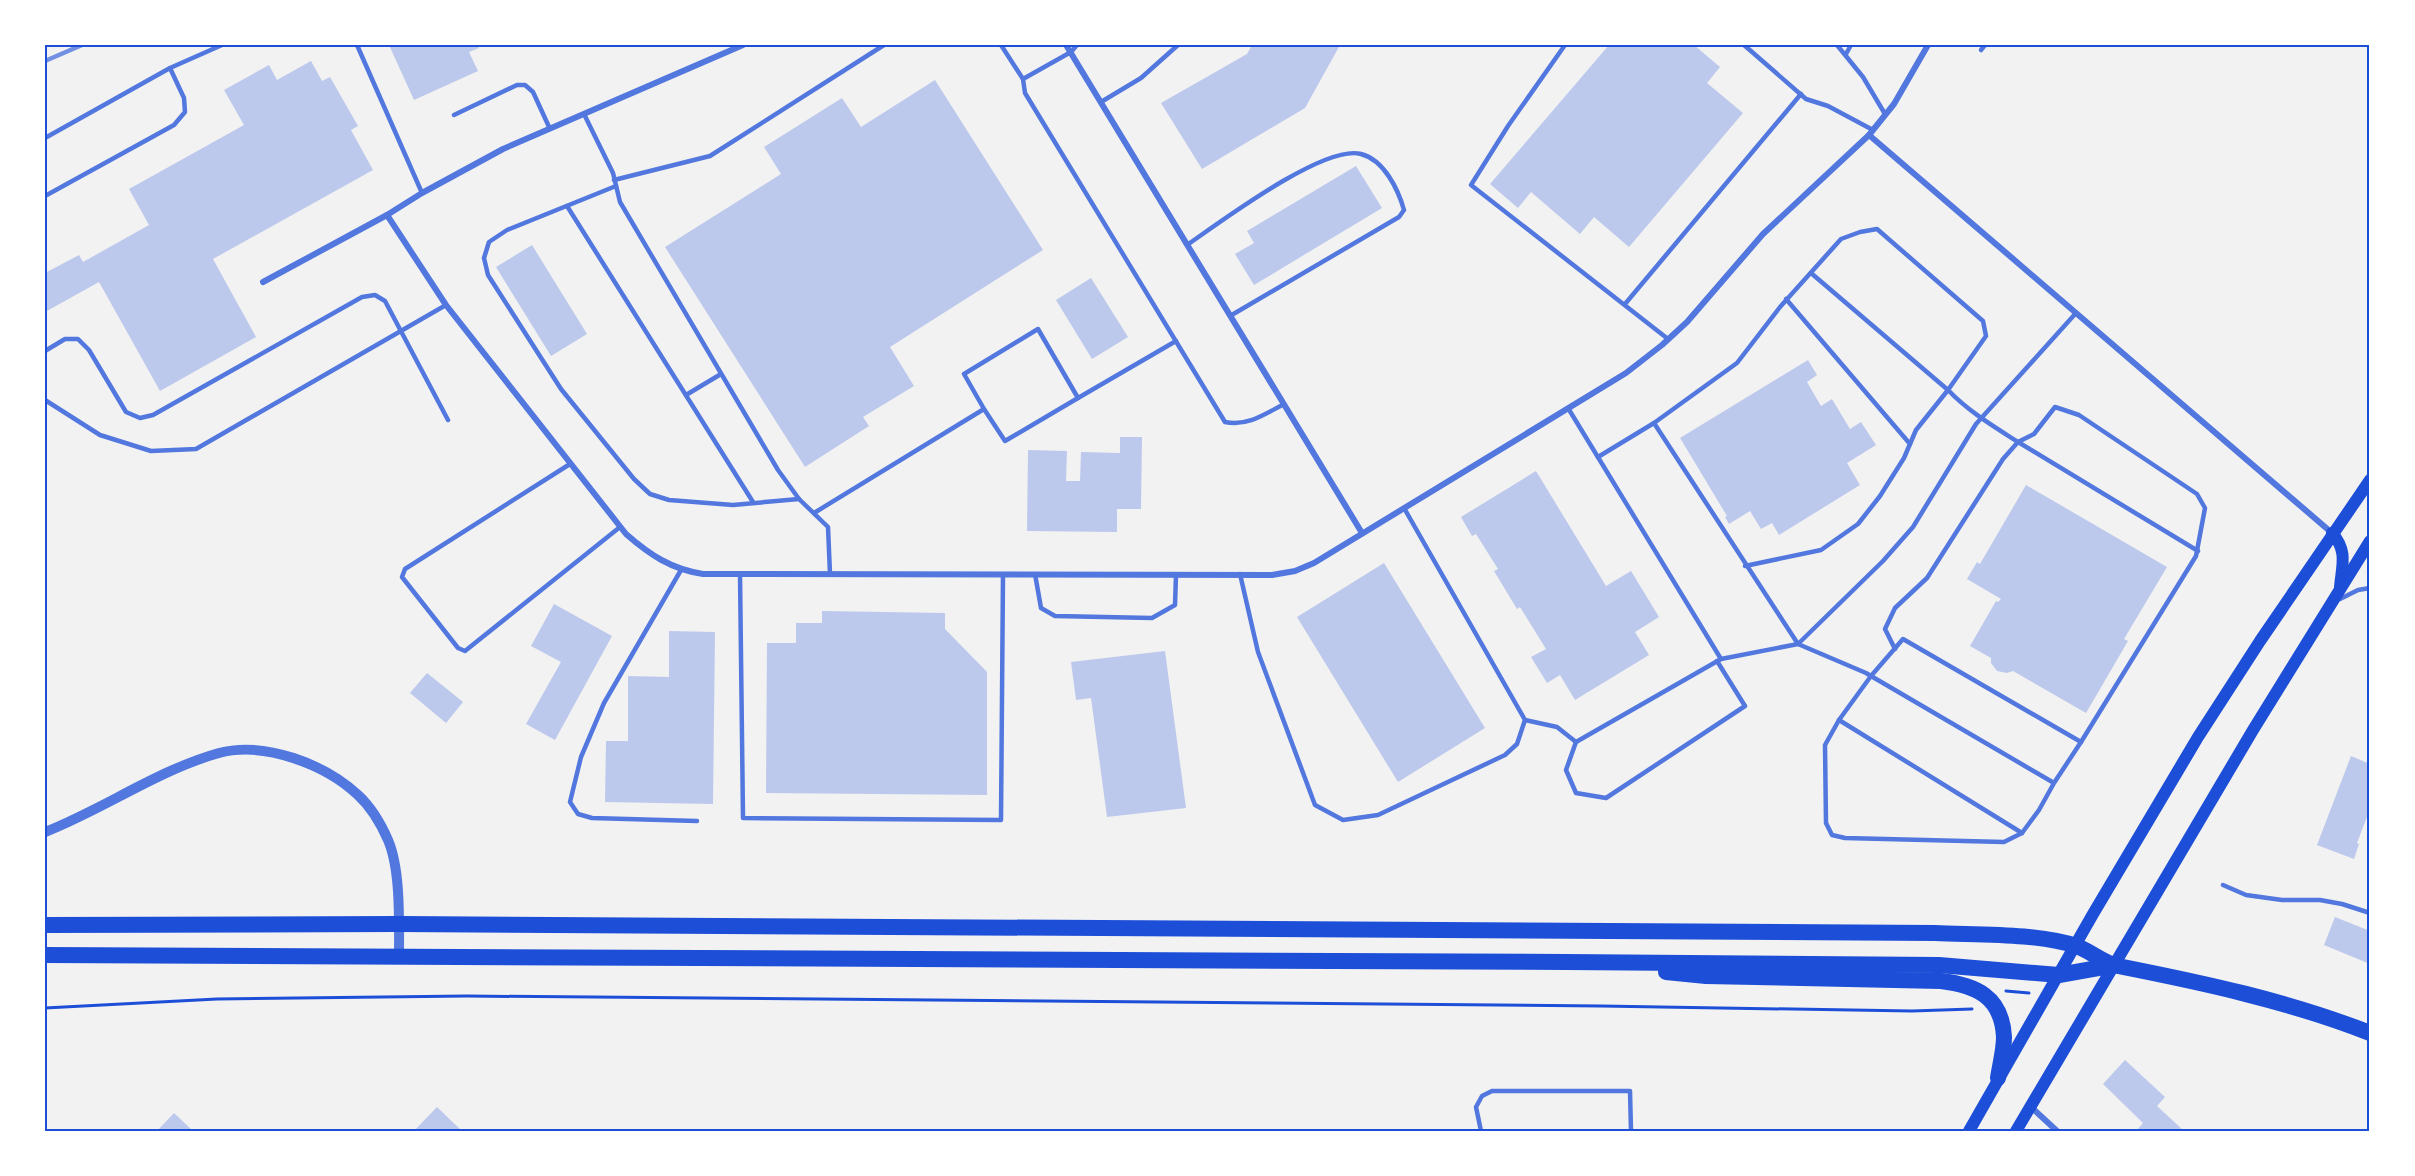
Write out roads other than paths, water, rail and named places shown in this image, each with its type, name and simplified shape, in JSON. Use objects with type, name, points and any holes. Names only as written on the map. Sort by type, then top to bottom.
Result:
[{"type":"highway","points":[[45,925],[399,924],[1935,933],[2036,939],[2076,946],[2115,965],[2193,980],[2269,999],[2370,1033]]},
{"type":"highway","points":[[45,955],[1939,965],[2059,975],[2115,965]]},
{"type":"highway","points":[[1566,962],[1706,976],[1941,981],[1966,985],[1982,992],[1999,1016],[2004,1036],[1998,1078]]},
{"type":"main road","points":[[1969,1131],[2199,737],[2332,533],[2370,480]]},
{"type":"main road","points":[[2332,533],[2340,541],[2344,551],[2340,591]]},
{"type":"main road","points":[[2016,1131],[2253,730],[2370,541]]},
{"type":"street","points":[[263,282],[503,149],[742,45]]},
{"type":"street","points":[[1066,45],[1362,533]]},
{"type":"street","points":[[387,215],[446,305],[570,464],[620,527],[645,552],[663,563],[681,570],[702,574],[1272,574],[1295,571],[1314,563],[1626,373],[1687,321],[1764,234],[1871,132],[1894,104],[1928,45]]},
{"type":"street","points":[[1871,132],[2076,313],[2332,533]]},
{"type":"street","points":[[45,832],[74,821],[199,760],[221,752],[250,751],[278,754],[306,762],[335,778],[358,795],[372,812],[389,841],[399,896],[399,957]]},
{"type":"street","points":[[2030,1107],[2056,1131]]},
{"type":"lane","points":[[45,138],[170,68],[222,45]]},
{"type":"lane","points":[[357,45],[422,193]]},
{"type":"lane","points":[[614,180],[710,156],[884,45]]},
{"type":"lane","points":[[1001,45],[1023,79],[1025,93],[1225,422],[1237,425],[1251,421],[1284,404]]},
{"type":"lane","points":[[1023,79],[1071,52],[1077,45]]},
{"type":"lane","points":[[1101,102],[1141,78],[1178,45]]},
{"type":"lane","points":[[1565,45],[1508,126],[1471,185],[1668,339]]},
{"type":"lane","points":[[1744,45],[1806,99],[1828,106],[1871,132]]},
{"type":"lane","points":[[1837,45],[1863,77],[1885,114]]},
{"type":"lane","points":[[1846,54],[1851,45]]},
{"type":"lane","points":[[1981,50],[1985,45]]},
{"type":"lane","points":[[45,196],[174,125],[185,112],[184,98],[170,68]]},
{"type":"lane","points":[[454,115],[517,85],[525,85],[533,92],[550,129]]},
{"type":"lane","points":[[1625,304],[1801,94]]},
{"type":"lane","points":[[584,114],[614,180],[620,202],[721,374],[778,470],[799,499],[828,527],[830,574]]},
{"type":"lane","points":[[1187,245],[1275,186],[1341,153],[1359,153],[1371,158],[1389,177],[1404,210],[1399,217],[1230,316]]},
{"type":"lane","points":[[616,186],[498,236],[489,242],[484,258],[488,275],[561,389],[634,479],[650,494],[669,500],[733,505],[799,499]]},
{"type":"lane","points":[[567,206],[753,502]]},
{"type":"lane","points":[[1598,457],[1654,423],[1737,363],[1786,299],[1841,239],[1877,229],[1983,321],[1986,336],[1916,430],[1880,496],[1858,524],[1821,550],[1745,566]]},
{"type":"lane","points":[[1811,273],[1981,418],[2198,551]]},
{"type":"lane","points":[[45,351],[65,339],[78,339],[89,350],[126,411],[140,418],[153,415],[362,297],[375,295],[384,301],[448,420]]},
{"type":"lane","points":[[1786,299],[1910,444]]},
{"type":"lane","points":[[45,400],[100,435],[151,451],[196,449],[446,305]]},
{"type":"lane","points":[[1568,408],[1719,660],[1745,706],[1606,798],[1576,793],[1566,770],[1576,742],[1719,660],[1798,644],[1883,561],[1913,527],[1981,418],[2076,313]]},
{"type":"lane","points":[[1078,398],[1038,329],[964,374],[1005,441],[1176,341]]},
{"type":"lane","points":[[686,395],[721,374]]},
{"type":"lane","points":[[1895,649],[1885,629],[1895,608],[1927,578],[2003,459],[2018,442],[2034,434],[2055,407],[2079,415],[2197,494],[2205,508],[2198,551],[2081,742],[2022,833],[2004,842],[1845,838],[1832,835],[1826,823],[1825,745],[1839,720],[1871,676],[1895,649],[1903,639],[2081,742]]},
{"type":"lane","points":[[814,513],[984,408]]},
{"type":"lane","points":[[1654,423],[1745,566],[1798,644],[1871,676],[2054,783]]},
{"type":"lane","points":[[570,464],[405,569],[402,577],[458,648],[465,651],[620,527]]},
{"type":"lane","points":[[1404,508],[1525,720],[1557,727],[1576,742]]},
{"type":"lane","points":[[681,570],[604,704],[581,757],[570,802],[578,814],[592,818],[697,821]]},
{"type":"lane","points":[[740,574],[743,819],[1001,820],[1003,574]]},
{"type":"lane","points":[[1035,574],[1041,608],[1055,616],[1152,618],[1174,605],[1176,574]]},
{"type":"lane","points":[[1240,574],[1258,652],[1315,806],[1343,820],[1378,815],[1505,756],[1517,744],[1525,720]]},
{"type":"lane","points":[[2327,612],[2343,596],[2370,588]]},
{"type":"lane","points":[[1839,720],[2022,833]]},
{"type":"lane","points":[[2223,885],[2246,895],[2282,900],[2320,900],[2370,913]]},
{"type":"lane","points":[[1481,1131],[1476,1107],[1482,1096],[1492,1090],[1630,1091],[1631,1131]]},
{"type":"railway","points":[[45,61],[82,45]]}]
